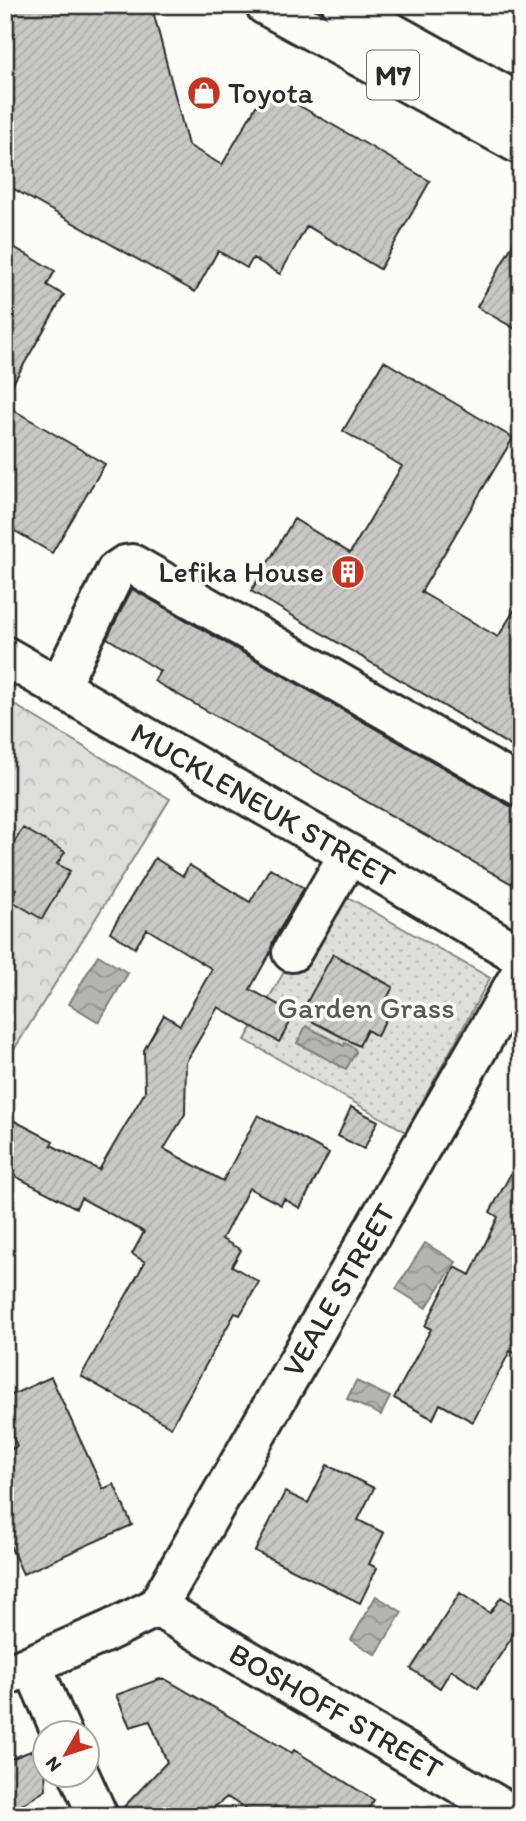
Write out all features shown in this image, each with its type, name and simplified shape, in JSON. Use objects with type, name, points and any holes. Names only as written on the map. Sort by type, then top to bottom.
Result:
[{"type":"street","name":"M7","points":[[265,5],[521,145]]},
{"type":"street","name":"M7","points":[[342,5],[521,104]]},
{"type":"street","points":[[57,687],[117,571],[124,565],[132,564],[521,787]]},
{"type":"street","name":"MUCKLENEUK STREET","points":[[5,656],[521,956]]},
{"type":"street","points":[[292,952],[349,854]]},
{"type":"street","name":"VEALE STREET","points":[[156,1606],[521,973]]},
{"type":"street","points":[[52,1720],[19,1671],[156,1606]]},
{"type":"street","name":"BOSHOFF STREET","points":[[156,1606],[515,1816]]},
{"type":"street","points":[[86,1790],[98,1816]]},
{"type":"green space","points":[[5,699],[170,799],[5,1064]]},
{"type":"green space","name":"Garden Grass","points":[[332,888],[490,978],[406,1132],[245,1040]]},
{"type":"water","points":[[98,955],[128,973],[99,1022],[69,1004]]},
{"type":"water","points":[[306,1026],[344,1046],[345,1043],[354,1048],[356,1052],[346,1069],[297,1043]]},
{"type":"water","points":[[425,1243],[456,1262],[426,1308],[396,1289]]},
{"type":"water","points":[[356,1381],[390,1397],[381,1415],[347,1399]]},
{"type":"water","points":[[376,1596],[402,1612],[376,1655],[351,1640]]},
{"type":"building","points":[[5,5],[138,5],[154,15],[188,145],[222,165],[267,87],[430,181],[380,269],[307,226],[280,274],[253,258],[247,268],[218,251],[195,292],[5,184]]},
{"type":"building","points":[[521,230],[521,332],[477,307]]},
{"type":"building","points":[[5,242],[55,271],[47,285],[64,295],[5,397]]},
{"type":"building","name":"Lefika House","points":[[384,361],[513,438],[421,592],[498,637],[521,599],[521,752],[251,591],[294,519],[350,553],[402,466],[343,431]]},
{"type":"building","points":[[5,405],[105,464],[52,553],[5,525]]},
{"type":"building","points":[[132,589],[510,806],[521,809],[521,889],[154,681],[160,671],[107,638]]},
{"type":"building","points":[[23,828],[65,852],[57,864],[70,871],[42,919],[10,900],[16,889],[5,882],[5,858]]},
{"type":"building","points":[[155,858],[183,876],[189,865],[250,902],[270,868],[304,888],[273,941],[270,953],[250,989],[295,1014],[279,1042],[218,1007],[186,1062],[185,1114],[164,1149],[223,1181],[258,1115],[329,1153],[300,1208],[284,1199],[281,1205],[249,1188],[222,1239],[241,1250],[232,1266],[259,1282],[240,1315],[235,1313],[171,1427],[81,1376],[145,1262],[132,1254],[144,1232],[81,1198],[76,1208],[5,1171],[5,1116],[53,1141],[51,1145],[99,1170],[145,1092],[144,1050],[164,1015],[180,1025],[212,969],[147,929],[135,948],[110,932]]},
{"type":"building","points":[[333,954],[393,987],[387,998],[395,1002],[377,1036],[367,1030],[359,1046],[300,1015]]},
{"type":"building","points":[[351,1107],[378,1121],[364,1149],[338,1136]]},
{"type":"building","points":[[521,1155],[521,1356],[510,1351],[473,1422],[440,1404],[433,1419],[394,1398],[431,1329],[425,1326],[455,1267],[470,1275],[498,1217],[490,1212]]},
{"type":"building","points":[[51,1377],[103,1489],[114,1484],[132,1525],[23,1574],[5,1535],[5,1452],[17,1446],[5,1420],[5,1398]]},
{"type":"building","points":[[327,1465],[374,1488],[358,1520],[384,1533],[369,1564],[377,1568],[360,1603],[255,1551],[285,1492],[308,1503]]},
{"type":"building","points":[[460,1593],[490,1613],[501,1597],[521,1610],[521,1624],[478,1688],[451,1670],[440,1688],[411,1669]]},
{"type":"building","points":[[165,1679],[292,1753],[294,1750],[374,1800],[364,1816],[291,1816],[275,1806],[269,1816],[257,1816],[227,1797],[203,1816],[119,1816],[119,1812],[167,1762],[150,1721],[130,1727],[116,1695]]},
{"type":"building","points":[[32,1751],[32,1790],[46,1790],[5,1815],[5,1761]]},
{"type":"place","name":"Toyota","points":[[204,93]]},
{"type":"place","name":"Lefika House","points":[[348,572]]}]
